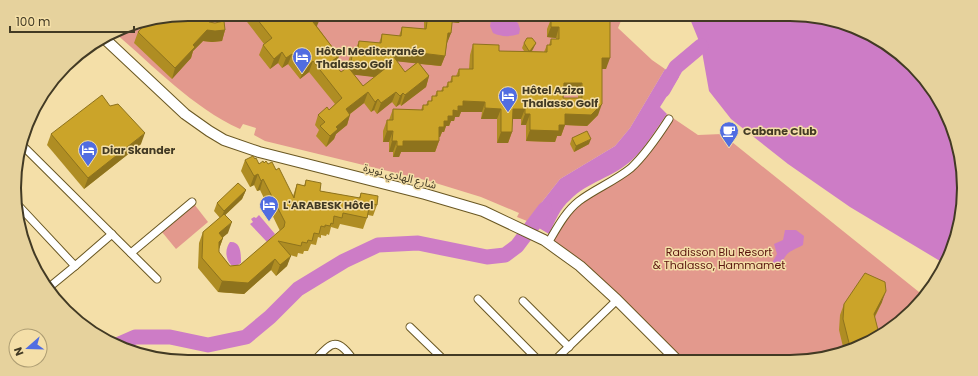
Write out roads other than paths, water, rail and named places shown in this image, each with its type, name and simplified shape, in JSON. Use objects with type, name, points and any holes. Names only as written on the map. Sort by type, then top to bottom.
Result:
[{"type":"street","name":"شارع الهادي نويرة","points":[[107,41],[185,114],[224,140],[259,152],[455,202],[483,211],[509,222],[546,242],[580,266],[617,300],[672,355]]},
{"type":"street","points":[[546,242],[570,210],[579,202],[620,176],[631,167],[644,154],[669,119]]},
{"type":"street","points":[[26,149],[132,253],[157,280]]},
{"type":"street","points":[[132,253],[192,202]]},
{"type":"street","points":[[22,209],[76,266]]},
{"type":"street","points":[[52,285],[112,234]]},
{"type":"street","points":[[478,299],[533,355]]},
{"type":"street","points":[[560,355],[617,300]]},
{"type":"street","points":[[523,301],[569,347]]},
{"type":"street","points":[[410,327],[439,355]]},
{"type":"street","points":[[320,355],[332,344],[336,344],[344,349],[349,355]]},
{"type":"waterway","points":[[663,90],[676,67],[701,46]]},
{"type":"waterway","points":[[124,342],[135,337],[170,337],[208,345],[246,337],[270,317],[298,289],[344,261],[378,245],[418,243],[487,257],[505,255],[517,246],[545,209]]},
{"type":"place","name":"Hôtel Mediterranée Thalasso Golf","points":[[302,74]]},
{"type":"place","name":"Hôtel Aziza Thalasso Golf","points":[[508,113]]},
{"type":"place","name":"Cabane Club","points":[[729,148]]},
{"type":"place","name":"Diar Skander","points":[[88,167]]},
{"type":"place","name":"L'ARABESK Hôtel","points":[[269,222]]},
{"type":"park label","name":"Radisson Blu Resort & Thalasso, Hammamet","points":[[719,258]]}]
